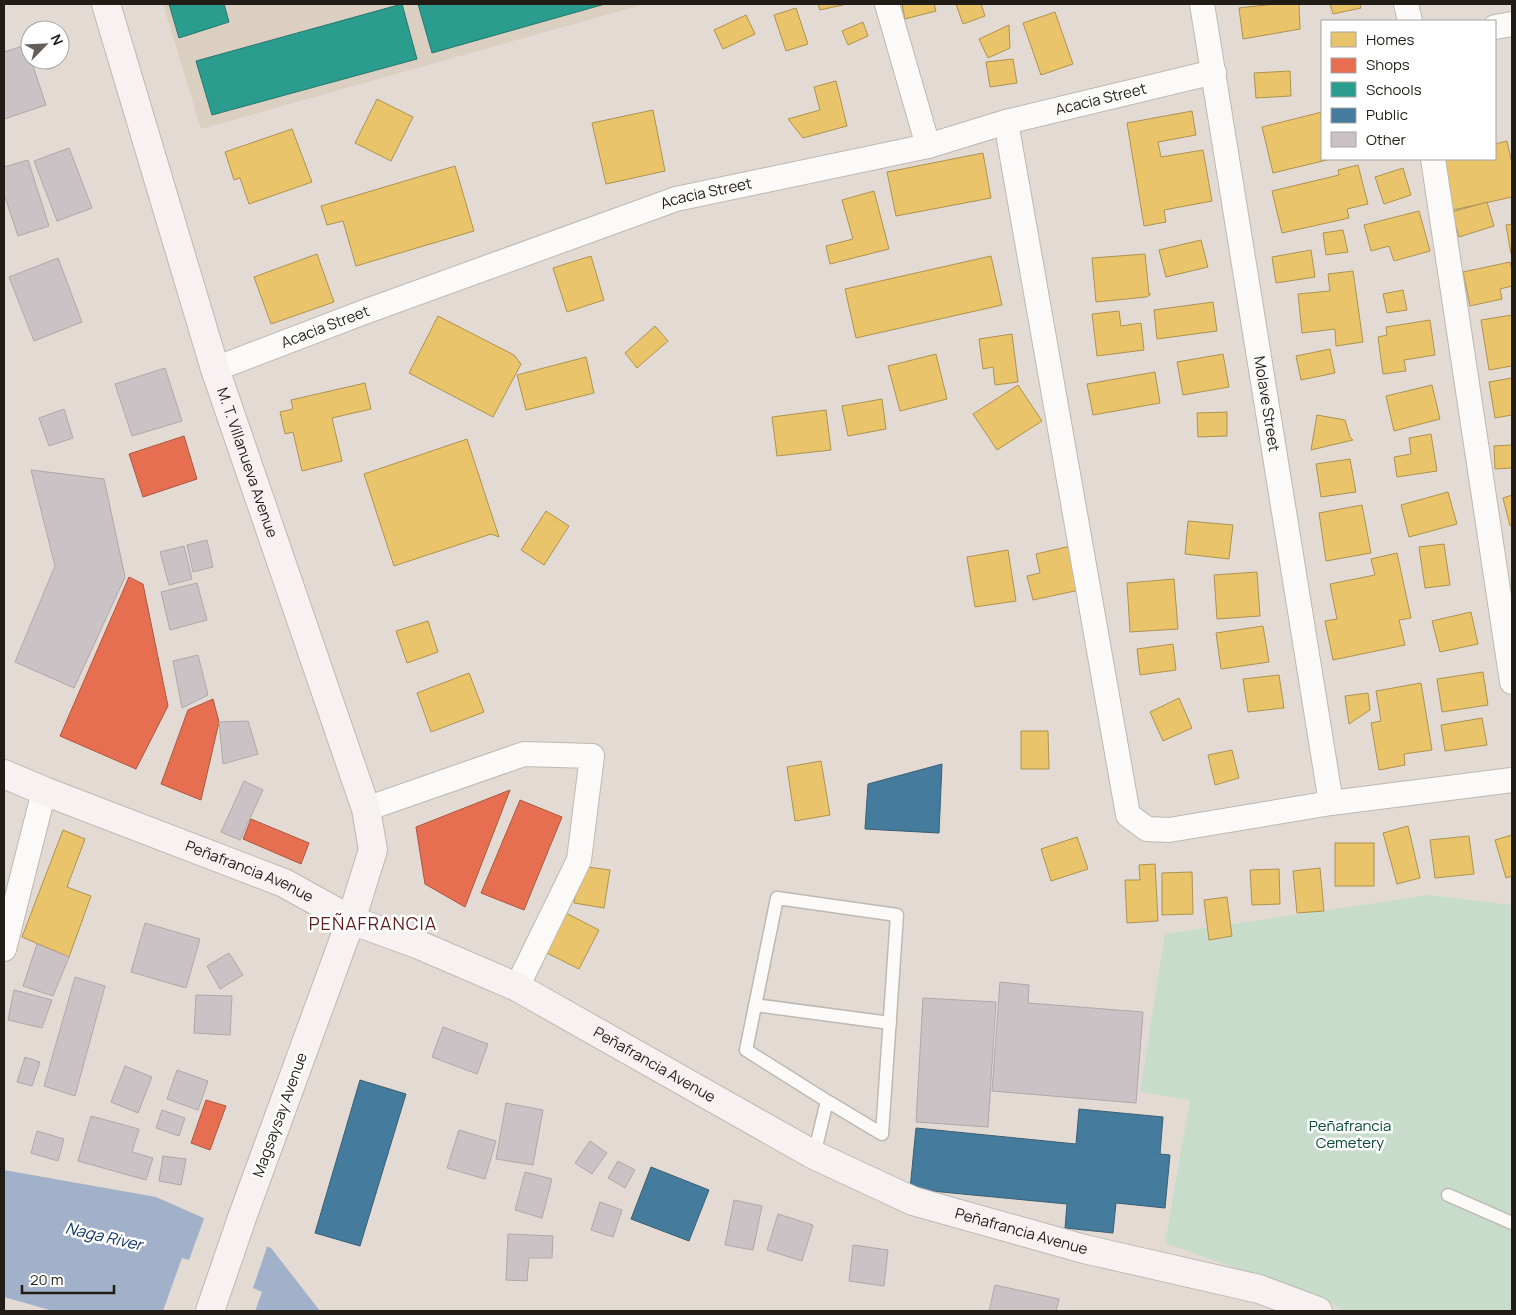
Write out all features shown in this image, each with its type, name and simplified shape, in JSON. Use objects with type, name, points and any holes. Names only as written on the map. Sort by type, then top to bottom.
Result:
[{"type":"main road","name":"M. T. Villanueva Avenue","points":[[106,4],[215,368],[366,809],[373,850],[351,920]]},
{"type":"main road","name":"Peñafrancia Avenue","points":[[4,774],[284,883],[351,920],[417,944],[517,987],[814,1154],[913,1201],[1084,1249],[1259,1289],[1318,1311]]},
{"type":"main road","name":"Magsaysay Avenue","points":[[210,1311],[243,1214],[351,920]]},
{"type":"street","points":[[887,4],[928,146]]},
{"type":"street","name":"Molave Street","points":[[1202,4],[1330,803]]},
{"type":"street","points":[[1406,4],[1410,20]]},
{"type":"street","points":[[1496,27],[1512,24]]},
{"type":"street","name":"Acacia Street","points":[[215,368],[676,199],[928,146],[1006,122],[1214,72]]},
{"type":"street","points":[[1006,122],[1128,815],[1147,829],[1168,830],[1330,803],[1512,780]]},
{"type":"street","points":[[1433,160],[1512,682]]},
{"type":"street","points":[[366,809],[524,754],[592,756],[579,860],[517,987]]},
{"type":"street","points":[[4,950],[44,791]]},
{"type":"lane","points":[[776,898],[897,915],[890,1023],[882,1134],[746,1050],[776,898]]},
{"type":"lane","points":[[756,1005],[890,1023]]},
{"type":"lane","points":[[814,1154],[827,1101]]},
{"type":"lane","points":[[1448,1195],[1512,1223]]},
{"type":"shaded area","points":[[163,4],[645,4],[201,129]]},
{"type":"green space","name":"Peñafrancia Cemetery","points":[[1430,895],[1512,905],[1512,1311],[1343,1311],[1329,1301],[1165,1243],[1190,1100],[1140,1092],[1165,934]]},
{"type":"water","name":"Naga River","points":[[4,1170],[156,1197],[271,1248],[320,1311],[53,1311],[4,1297]]},
{"type":"pier","points":[[205,1216],[268,1244],[253,1288],[262,1292],[255,1311],[163,1311],[182,1258],[189,1260]]},
{"type":"building: Homes","points":[[818,4],[847,4],[820,10]]},
{"type":"building: Homes","points":[[902,4],[934,4],[936,11],[905,19]]},
{"type":"building: Homes","points":[[956,4],[981,4],[985,16],[963,24]]},
{"type":"building: Homes","points":[[1274,4],[1299,4],[1300,29],[1243,39],[1239,8]]},
{"type":"building: Homes","points":[[1330,4],[1360,4],[1361,8],[1333,14]]},
{"type":"building: Homes","points":[[796,8],[808,44],[786,51],[774,15]]},
{"type":"building: Homes","points":[[1055,12],[1073,64],[1041,75],[1023,23]]},
{"type":"building: Homes","points":[[746,15],[755,34],[723,49],[714,30]]},
{"type":"building: Homes","points":[[863,22],[868,36],[848,45],[842,31]]},
{"type":"building: Homes","points":[[1009,25],[1010,48],[988,58],[979,39]]},
{"type":"building: Homes","points":[[1013,59],[1017,83],[990,87],[986,62]]},
{"type":"building: Homes","points":[[1290,71],[1291,96],[1256,98],[1254,73]]},
{"type":"building: Homes","points":[[836,81],[847,126],[803,138],[788,119],[820,110],[814,87]]},
{"type":"building: Homes","points":[[377,99],[413,117],[391,161],[355,143]]},
{"type":"building: Homes","points":[[653,110],[665,171],[606,184],[592,123]]},
{"type":"building: Homes","points":[[1192,111],[1196,135],[1158,142],[1161,157],[1203,150],[1212,201],[1164,210],[1166,222],[1144,226],[1127,123]]},
{"type":"building: Homes","points":[[1321,112],[1321,160],[1327,160],[1273,173],[1262,127]]},
{"type":"building: Homes","points":[[292,129],[312,182],[249,204],[240,178],[234,180],[225,152]]},
{"type":"building: Homes","points":[[1507,141],[1512,163],[1512,197],[1453,210],[1442,160],[1496,160],[1496,144]]},
{"type":"building: Homes","points":[[983,153],[991,198],[896,216],[887,172]]},
{"type":"building: Homes","points":[[1358,165],[1368,204],[1347,209],[1349,218],[1282,233],[1272,191],[1339,175],[1338,170]]},
{"type":"building: Homes","points":[[455,166],[474,231],[356,266],[343,221],[327,225],[321,206]]},
{"type":"building: Homes","points":[[1403,168],[1411,195],[1384,204],[1375,177]]},
{"type":"building: Homes","points":[[874,191],[889,249],[830,264],[826,246],[853,239],[842,200]]},
{"type":"building: Homes","points":[[1487,202],[1494,226],[1459,237],[1452,212]]},
{"type":"building: Homes","points":[[1419,211],[1430,251],[1394,261],[1389,246],[1371,251],[1364,225]]},
{"type":"building: Homes","points":[[1512,224],[1512,254],[1511,254],[1506,225]]},
{"type":"building: Homes","points":[[1343,230],[1348,252],[1326,255],[1323,233]]},
{"type":"building: Homes","points":[[1201,240],[1208,267],[1166,277],[1159,250]]},
{"type":"building: Homes","points":[[1311,250],[1315,277],[1276,283],[1272,257]]},
{"type":"building: Homes","points":[[317,254],[334,302],[271,324],[254,277]]},
{"type":"building: Homes","points":[[1145,254],[1150,295],[1096,302],[1092,258]]},
{"type":"building: Homes","points":[[591,256],[604,300],[567,312],[553,268]]},
{"type":"building: Homes","points":[[991,256],[1002,305],[856,338],[845,289]]},
{"type":"building: Homes","points":[[1510,262],[1512,286],[1500,289],[1502,299],[1470,306],[1463,272]]},
{"type":"building: Homes","points":[[1353,271],[1363,342],[1336,346],[1335,329],[1302,333],[1298,294],[1330,291],[1328,274]]},
{"type":"building: Homes","points":[[1403,290],[1407,310],[1387,313],[1383,294]]},
{"type":"building: Homes","points":[[1213,302],[1217,331],[1157,339],[1154,310]]},
{"type":"building: Homes","points":[[1119,311],[1121,326],[1141,323],[1144,350],[1097,356],[1092,314]]},
{"type":"building: Homes","points":[[1512,315],[1512,366],[1489,370],[1481,320]]},
{"type":"building: Homes","points":[[438,316],[514,355],[521,364],[493,417],[409,373]]},
{"type":"building: Homes","points":[[1430,320],[1435,355],[1404,360],[1406,371],[1383,374],[1378,337],[1387,335],[1386,327]]},
{"type":"building: Homes","points":[[655,326],[668,341],[637,368],[625,353]]},
{"type":"building: Homes","points":[[1012,334],[1018,382],[995,385],[993,367],[983,369],[979,339]]},
{"type":"building: Homes","points":[[1330,349],[1335,373],[1301,380],[1296,356]]},
{"type":"building: Homes","points":[[936,354],[947,399],[900,411],[888,366]]},
{"type":"building: Homes","points":[[1223,354],[1229,387],[1183,395],[1177,362]]},
{"type":"building: Homes","points":[[586,357],[594,393],[526,410],[517,375]]},
{"type":"building: Homes","points":[[1155,372],[1160,403],[1093,415],[1087,384]]},
{"type":"building: Homes","points":[[1512,378],[1512,415],[1495,418],[1489,382]]},
{"type":"building: Homes","points":[[365,383],[371,409],[332,418],[342,461],[302,471],[293,432],[285,434],[280,412],[293,409],[291,400]]},
{"type":"building: Homes","points":[[1018,385],[1042,421],[997,450],[973,414]]},
{"type":"building: Homes","points":[[1432,385],[1440,419],[1394,431],[1386,396]]},
{"type":"building: Homes","points":[[882,399],[886,429],[848,436],[842,406]]},
{"type":"building: Homes","points":[[826,410],[831,450],[777,456],[772,417]]},
{"type":"building: Homes","points":[[1227,412],[1227,436],[1198,437],[1197,413]]},
{"type":"building: Homes","points":[[1317,415],[1345,420],[1350,437],[1353,440],[1311,450]]},
{"type":"building: Homes","points":[[1431,434],[1437,471],[1397,477],[1394,457],[1411,454],[1409,438]]},
{"type":"building: Homes","points":[[467,439],[499,537],[491,534],[394,566],[364,474]]},
{"type":"building: Homes","points":[[1512,445],[1512,468],[1495,469],[1494,446]]},
{"type":"building: Homes","points":[[1350,459],[1356,492],[1321,497],[1316,464]]},
{"type":"building: Homes","points":[[1448,492],[1457,524],[1409,537],[1401,505]]},
{"type":"building: Homes","points":[[1512,495],[1512,525],[1510,526],[1503,498]]},
{"type":"building: Homes","points":[[1362,505],[1371,553],[1326,561],[1319,513]]},
{"type":"building: Homes","points":[[546,511],[569,526],[544,565],[521,550]]},
{"type":"building: Homes","points":[[1188,521],[1233,525],[1229,559],[1185,554]]},
{"type":"building: Homes","points":[[1444,544],[1450,585],[1425,588],[1419,547]]},
{"type":"building: Homes","points":[[1075,545],[1084,589],[1033,600],[1027,576],[1040,573],[1036,554]]},
{"type":"building: Homes","points":[[1008,550],[1016,601],[975,607],[967,557]]},
{"type":"building: Homes","points":[[1397,553],[1411,618],[1399,620],[1405,645],[1333,660],[1325,621],[1337,619],[1330,584],[1375,575],[1371,559]]},
{"type":"building: Homes","points":[[1257,572],[1260,616],[1217,619],[1214,575]]},
{"type":"building: Homes","points":[[1174,579],[1178,629],[1130,632],[1127,583]]},
{"type":"building: Homes","points":[[1471,612],[1478,644],[1440,652],[1432,621]]},
{"type":"building: Homes","points":[[428,621],[438,652],[407,663],[396,631]]},
{"type":"building: Homes","points":[[1263,626],[1269,662],[1221,669],[1216,633]]},
{"type":"building: Homes","points":[[1173,644],[1176,670],[1140,675],[1137,649]]},
{"type":"building: Homes","points":[[1483,672],[1488,705],[1442,712],[1437,679]]},
{"type":"building: Homes","points":[[469,673],[484,712],[431,732],[417,693]]},
{"type":"building: Homes","points":[[1279,675],[1284,708],[1248,712],[1243,679]]},
{"type":"building: Homes","points":[[1421,683],[1432,750],[1404,754],[1405,765],[1379,770],[1371,723],[1381,721],[1376,691]]},
{"type":"building: Homes","points":[[1368,693],[1370,710],[1349,724],[1345,696]]},
{"type":"building: Homes","points":[[1179,698],[1192,728],[1163,741],[1150,712]]},
{"type":"building: Homes","points":[[1482,718],[1487,745],[1445,751],[1441,725]]},
{"type":"building: Homes","points":[[1021,731],[1048,731],[1049,769],[1021,769]]},
{"type":"building: Homes","points":[[1232,750],[1239,778],[1215,785],[1208,755]]},
{"type":"building: Homes","points":[[821,761],[830,815],[795,821],[787,767]]},
{"type":"building: Homes","points":[[1408,826],[1420,878],[1397,884],[1383,833]]},
{"type":"building: Homes","points":[[63,830],[85,839],[67,887],[91,896],[69,957],[22,937]]},
{"type":"building: Homes","points":[[1512,835],[1512,876],[1506,878],[1495,840]]},
{"type":"building: Homes","points":[[1469,836],[1474,874],[1435,878],[1430,840]]},
{"type":"building: Homes","points":[[1077,837],[1088,869],[1051,881],[1041,849]]},
{"type":"building: Homes","points":[[1335,843],[1374,843],[1374,886],[1335,886]]},
{"type":"building: Homes","points":[[1155,864],[1158,921],[1127,923],[1125,880],[1140,880],[1139,865]]},
{"type":"building: Homes","points":[[580,866],[610,870],[604,908],[574,903]]},
{"type":"building: Homes","points":[[1320,868],[1324,911],[1297,913],[1293,871]]},
{"type":"building: Homes","points":[[1279,869],[1280,904],[1252,905],[1250,870]]},
{"type":"building: Homes","points":[[1192,872],[1193,914],[1162,915],[1162,873]]},
{"type":"building: Homes","points":[[1227,897],[1232,936],[1209,940],[1204,900]]},
{"type":"building: Homes","points":[[564,912],[599,930],[579,969],[545,952]]},
{"type":"building: Shops","points":[[184,436],[197,479],[143,497],[129,454]]},
{"type":"building: Shops","points":[[129,577],[143,584],[168,706],[136,769],[60,736]]},
{"type":"building: Shops","points":[[213,699],[219,722],[201,800],[161,784],[188,710]]},
{"type":"building: Shops","points":[[510,790],[465,907],[425,884],[416,827]]},
{"type":"building: Shops","points":[[520,800],[562,817],[524,910],[481,893]]},
{"type":"building: Shops","points":[[251,819],[309,843],[301,864],[243,839]]},
{"type":"building: Shops","points":[[206,1100],[226,1106],[210,1150],[191,1143]]},
{"type":"building: Schools","points":[[169,4],[224,4],[229,22],[179,38]]},
{"type":"building: Schools","points":[[402,4],[417,59],[212,115],[196,61]]},
{"type":"building: Schools","points":[[418,4],[605,4],[432,53]]},
{"type":"building: Public","points":[[942,764],[939,833],[865,829],[868,784]]},
{"type":"building: Public","points":[[360,1080],[406,1094],[360,1246],[315,1233]]},
{"type":"building: Public","points":[[1079,1109],[1163,1117],[1160,1154],[1170,1155],[1165,1208],[1116,1203],[1113,1233],[1065,1228],[1067,1204],[910,1189],[916,1128],[1076,1144]]},
{"type":"building: Public","points":[[651,1167],[709,1190],[689,1241],[631,1219]]},
{"type":"building: Other","points":[[20,47],[20,70],[34,70],[46,105],[4,119],[4,52]]},
{"type":"building: Other","points":[[69,148],[92,208],[57,221],[34,161]]},
{"type":"building: Other","points":[[28,160],[49,226],[18,236],[4,194],[4,167]]},
{"type":"building: Other","points":[[58,258],[82,322],[34,341],[9,277]]},
{"type":"building: Other","points":[[165,368],[182,421],[132,436],[115,384]]},
{"type":"building: Other","points":[[64,409],[73,438],[49,446],[39,418]]},
{"type":"building: Other","points":[[31,470],[104,479],[125,577],[74,688],[15,662],[55,566]]},
{"type":"building: Other","points":[[207,540],[213,567],[193,572],[187,545]]},
{"type":"building: Other","points":[[184,546],[192,579],[169,585],[160,552]]},
{"type":"building: Other","points":[[197,583],[207,620],[170,630],[161,592]]},
{"type":"building: Other","points":[[198,655],[208,695],[182,708],[173,661]]},
{"type":"building: Other","points":[[248,721],[258,754],[223,764],[219,722]]},
{"type":"building: Other","points":[[244,781],[263,790],[240,840],[221,832]]},
{"type":"building: Other","points":[[145,923],[200,939],[186,988],[131,972]]},
{"type":"building: Other","points":[[37,944],[69,957],[53,996],[23,986]]},
{"type":"building: Other","points":[[229,953],[243,975],[220,989],[207,966]]},
{"type":"building: Other","points":[[75,977],[105,986],[75,1096],[44,1086]]},
{"type":"building: Other","points":[[1000,982],[1029,985],[1028,1003],[1143,1012],[1136,1103],[992,1091]]},
{"type":"building: Other","points":[[14,990],[52,1000],[42,1028],[8,1020]]},
{"type":"building: Other","points":[[196,995],[232,996],[230,1035],[194,1033]]},
{"type":"building: Other","points":[[923,998],[996,1002],[988,1127],[916,1122]]},
{"type":"building: Other","points":[[443,1027],[488,1044],[477,1074],[432,1057]]},
{"type":"building: Other","points":[[25,1057],[40,1062],[32,1086],[17,1082]]},
{"type":"building: Other","points":[[125,1066],[152,1077],[138,1113],[111,1102]]},
{"type":"building: Other","points":[[177,1070],[208,1081],[198,1110],[167,1099]]},
{"type":"building: Other","points":[[506,1103],[543,1110],[533,1165],[496,1159]]},
{"type":"building: Other","points":[[162,1110],[185,1118],[179,1136],[156,1128]]},
{"type":"building: Other","points":[[91,1116],[139,1129],[132,1152],[153,1158],[146,1180],[78,1161]]},
{"type":"building: Other","points":[[459,1130],[496,1141],[485,1179],[447,1168]]},
{"type":"building: Other","points":[[37,1131],[64,1139],[58,1161],[31,1153]]},
{"type":"building: Other","points":[[590,1141],[607,1153],[592,1174],[575,1163]]},
{"type":"building: Other","points":[[163,1156],[186,1159],[181,1185],[159,1181]]},
{"type":"building: Other","points":[[618,1161],[635,1170],[625,1188],[608,1178]]},
{"type":"building: Other","points":[[525,1172],[552,1179],[542,1218],[515,1210]]},
{"type":"building: Other","points":[[734,1200],[762,1206],[753,1250],[725,1245]]},
{"type":"building: Other","points":[[600,1202],[622,1210],[613,1237],[591,1230]]},
{"type":"building: Other","points":[[778,1214],[813,1225],[802,1261],[767,1250]]},
{"type":"building: Other","points":[[508,1234],[553,1236],[552,1258],[529,1258],[527,1281],[506,1280]]},
{"type":"building: Other","points":[[853,1245],[888,1250],[884,1286],[849,1281]]},
{"type":"building: Other","points":[[995,1285],[1059,1299],[1056,1311],[989,1311]]},
{"type":"district","name":"PEÑAFRANCIA","points":[[373,924]]}]
